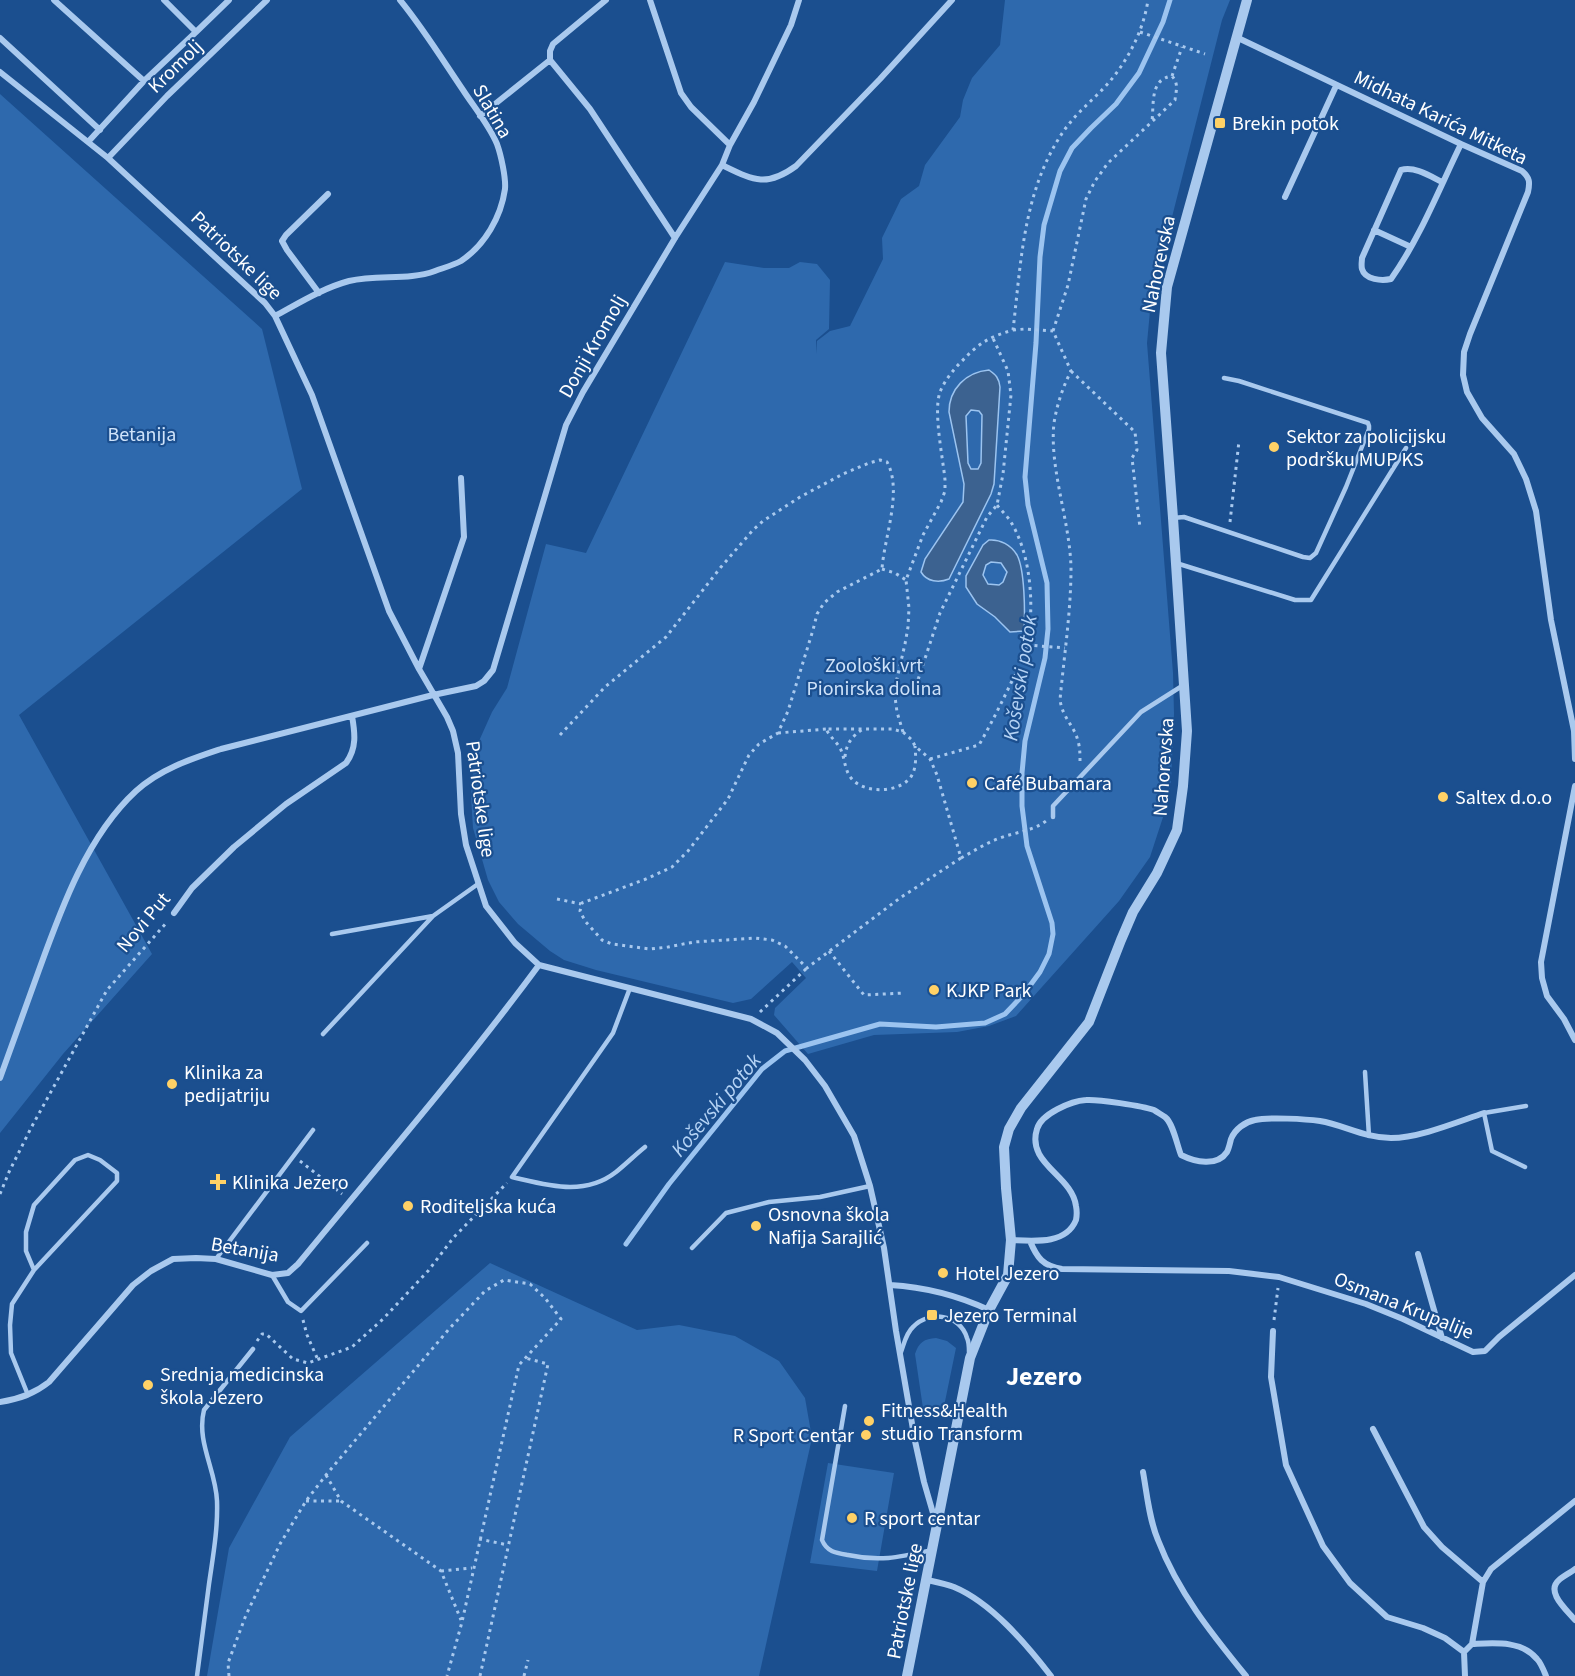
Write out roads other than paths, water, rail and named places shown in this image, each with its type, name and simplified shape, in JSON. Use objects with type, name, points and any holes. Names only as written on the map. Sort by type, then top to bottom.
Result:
[{"type":"street","points":[[54,0],[144,81]]},
{"type":"street","points":[[164,0],[196,32]]},
{"type":"street","points":[[88,142],[144,81],[229,0]]},
{"type":"street","name":"Kromolj","points":[[108,158],[167,96],[267,0]]},
{"type":"street","name":"Slatina","points":[[275,316],[319,293],[351,281],[414,276],[434,272],[460,261],[490,232],[500,207],[505,187],[496,144],[480,116],[400,0]]},
{"type":"street","points":[[606,0],[553,44],[550,60],[590,109],[675,238]]},
{"type":"street","points":[[650,0],[681,93],[691,107],[730,146]]},
{"type":"street","name":"Donji Kromolj","points":[[0,1078],[61,907],[86,859],[111,819],[130,797],[152,778],[171,767],[221,749],[476,686],[494,670],[566,425],[583,392],[675,238],[722,165],[791,25],[800,0]]},
{"type":"street","points":[[722,165],[744,176],[765,180],[782,176],[796,166],[952,0]]},
{"type":"street","name":"Nahorevska","points":[[937,1526],[970,1358],[989,1310],[1008,1275],[1011,1240],[1005,1147],[1009,1129],[1021,1108],[1089,1022],[1133,912],[1156,873],[1177,830],[1187,731],[1161,353],[1167,287],[1247,0]]},
{"type":"street","name":"Midhata Karića Mitketa","points":[[1236,37],[1336,86],[1522,171],[1530,181],[1528,192],[1470,334],[1464,352],[1463,375],[1467,392],[1482,418],[1514,454],[1526,479],[1536,512],[1551,620],[1574,731],[1575,759]]},
{"type":"street","points":[[0,38],[100,130]]},
{"type":"street","points":[[480,116],[550,60]]},
{"type":"street","points":[[0,72],[108,158]]},
{"type":"street","points":[[1285,197],[1336,86]]},
{"type":"street","points":[[1442,182],[1419,171],[1405,168],[1401,170],[1362,258],[1362,270],[1366,274],[1379,280],[1391,279],[1405,259],[1461,144]]},
{"type":"street","name":"Patriotske lige","points":[[108,158],[265,303],[275,316],[312,395],[389,610],[433,695],[447,717],[458,753],[461,814],[466,845],[486,906],[515,943],[540,965],[752,1019],[777,1033],[805,1060],[825,1086],[854,1136],[870,1186],[884,1248],[915,1441],[937,1526],[907,1676]]},
{"type":"street","points":[[319,293],[282,241],[328,194]]},
{"type":"street","points":[[1374,230],[1411,246]]},
{"type":"street","points":[[419,669],[464,537],[461,478]]},
{"type":"street","name":"Novi Put","points":[[174,913],[192,888],[234,847],[286,804],[346,764],[352,756],[355,744],[352,716]]},
{"type":"street","points":[[1575,786],[1541,962],[1547,996],[1564,1019],[1575,1040]]},
{"type":"street","name":"Betanija","points":[[0,1402],[28,1395],[49,1382],[133,1285],[151,1271],[173,1259],[216,1259],[272,1275],[288,1273],[298,1264],[494,1025],[540,965]]},
{"type":"street","points":[[1011,1240],[1055,1239],[1065,1234],[1076,1220],[1075,1199],[1070,1188],[1037,1153],[1036,1138],[1041,1121],[1051,1113],[1074,1102],[1086,1100],[1154,1110],[1168,1119],[1181,1155],[1200,1162],[1221,1159],[1228,1151],[1237,1130],[1253,1120],[1319,1121],[1369,1136],[1392,1138],[1414,1135],[1484,1113]]},
{"type":"street","name":"Osmana Krupalije","points":[[1030,1240],[1043,1263],[1053,1268],[1229,1271],[1279,1277],[1366,1304],[1473,1352],[1485,1351],[1575,1275]]},
{"type":"street","points":[[1418,1254],[1442,1338]]},
{"type":"street","points":[[890,1286],[925,1289],[974,1303],[989,1310]]},
{"type":"street","points":[[1273,1331],[1271,1377],[1286,1465],[1323,1546],[1350,1583],[1387,1617],[1423,1628],[1445,1638],[1464,1652]]},
{"type":"street","points":[[1373,1429],[1424,1527],[1442,1547],[1483,1582]]},
{"type":"street","points":[[1143,1472],[1148,1505],[1157,1538],[1176,1579],[1206,1627],[1246,1676]]},
{"type":"street","points":[[1465,1676],[1464,1652],[1472,1644],[1483,1582],[1491,1569],[1575,1501]]},
{"type":"street","points":[[1575,1569],[1557,1581],[1554,1587],[1555,1596],[1575,1620]]},
{"type":"street","points":[[927,1580],[953,1587],[989,1610],[1023,1640],[1051,1676]]},
{"type":"street","points":[[1472,1644],[1497,1642],[1519,1646],[1536,1658],[1546,1676]]},
{"type":"lane","points":[[1173,518],[1184,517],[1303,558],[1310,558],[1316,553],[1346,487],[1369,426],[1368,423],[1224,378]]},
{"type":"lane","points":[[1176,563],[1295,600],[1311,600],[1406,447]]},
{"type":"lane","points":[[1053,817],[1053,806],[1141,712],[1185,684]]},
{"type":"lane","points":[[323,1034],[433,916],[478,884]]},
{"type":"lane","points":[[332,934],[433,916]]},
{"type":"lane","points":[[630,988],[613,1033],[512,1177],[559,1188],[590,1185],[615,1173],[645,1147]]},
{"type":"lane","points":[[1365,1072],[1369,1136]]},
{"type":"lane","points":[[1525,1167],[1492,1151],[1484,1113],[1526,1106]]},
{"type":"lane","points":[[216,1259],[313,1130]]},
{"type":"lane","points":[[28,1395],[11,1353],[12,1304],[34,1270],[117,1180],[117,1173],[100,1160],[88,1155],[75,1160],[34,1205],[26,1232],[26,1251],[34,1270]]},
{"type":"lane","points":[[692,1248],[726,1213],[769,1202],[820,1197],[870,1186]]},
{"type":"lane","points":[[272,1275],[288,1302],[301,1311],[367,1243]]},
{"type":"lane","points":[[901,1353],[906,1337],[913,1327],[925,1318],[942,1317],[959,1323],[967,1337],[970,1358]]},
{"type":"lane","points":[[197,1676],[216,1537],[217,1513],[217,1497],[201,1422],[204,1410],[253,1349]]},
{"type":"lane","points":[[845,1406],[822,1540],[825,1546],[833,1552],[868,1560],[897,1558],[932,1550]]},
{"type":"waterway","name":"Koševski potok","points":[[626,1244],[669,1184],[762,1069],[785,1051],[880,1024],[936,1027],[985,1023],[1005,1014],[1023,995],[1040,972],[1049,954],[1053,934],[1052,923],[1027,846],[1022,806],[1025,741],[1045,658],[1048,629],[1047,583],[1028,505],[1025,477],[1044,225],[1060,171],[1072,148],[1116,104],[1139,73],[1163,22],[1170,0]]},
{"type":"place","name":"Brekin potok","points":[[1220,123]]},
{"type":"place","name":"Sektor za policijsku podršku MUP KS","points":[[1274,447]]},
{"type":"place","name":"Café Bubamara","points":[[972,783]]},
{"type":"place","name":"Saltex d.o.o","points":[[1443,797]]},
{"type":"place","name":"KJKP Park","points":[[934,990]]},
{"type":"place","name":"Klinika za pedijatriju","points":[[172,1084]]},
{"type":"place","name":"Klinika Jezero","points":[[218,1182]]},
{"type":"place","name":"Roditeljska kuća","points":[[408,1206]]},
{"type":"place","name":"Osnovna škola Nafija Sarajlić","points":[[756,1226]]},
{"type":"place","name":"Hotel Jezero","points":[[943,1273]]},
{"type":"place","name":"Jezero Terminal","points":[[932,1315]]},
{"type":"place","name":"Srednja medicinska škola Jezero","points":[[148,1385]]},
{"type":"place","name":"Fitness&Health studio Transform","points":[[869,1421]]},
{"type":"place","name":"R Sport Centar","points":[[866,1435]]},
{"type":"place","name":"R sport centar","points":[[852,1518]]},
{"type":"district","name":"Jezero","points":[[1044,1376]]},
{"type":"park label","name":"Zoološki vrt Pionirska dolina","points":[[874,676]]}]
